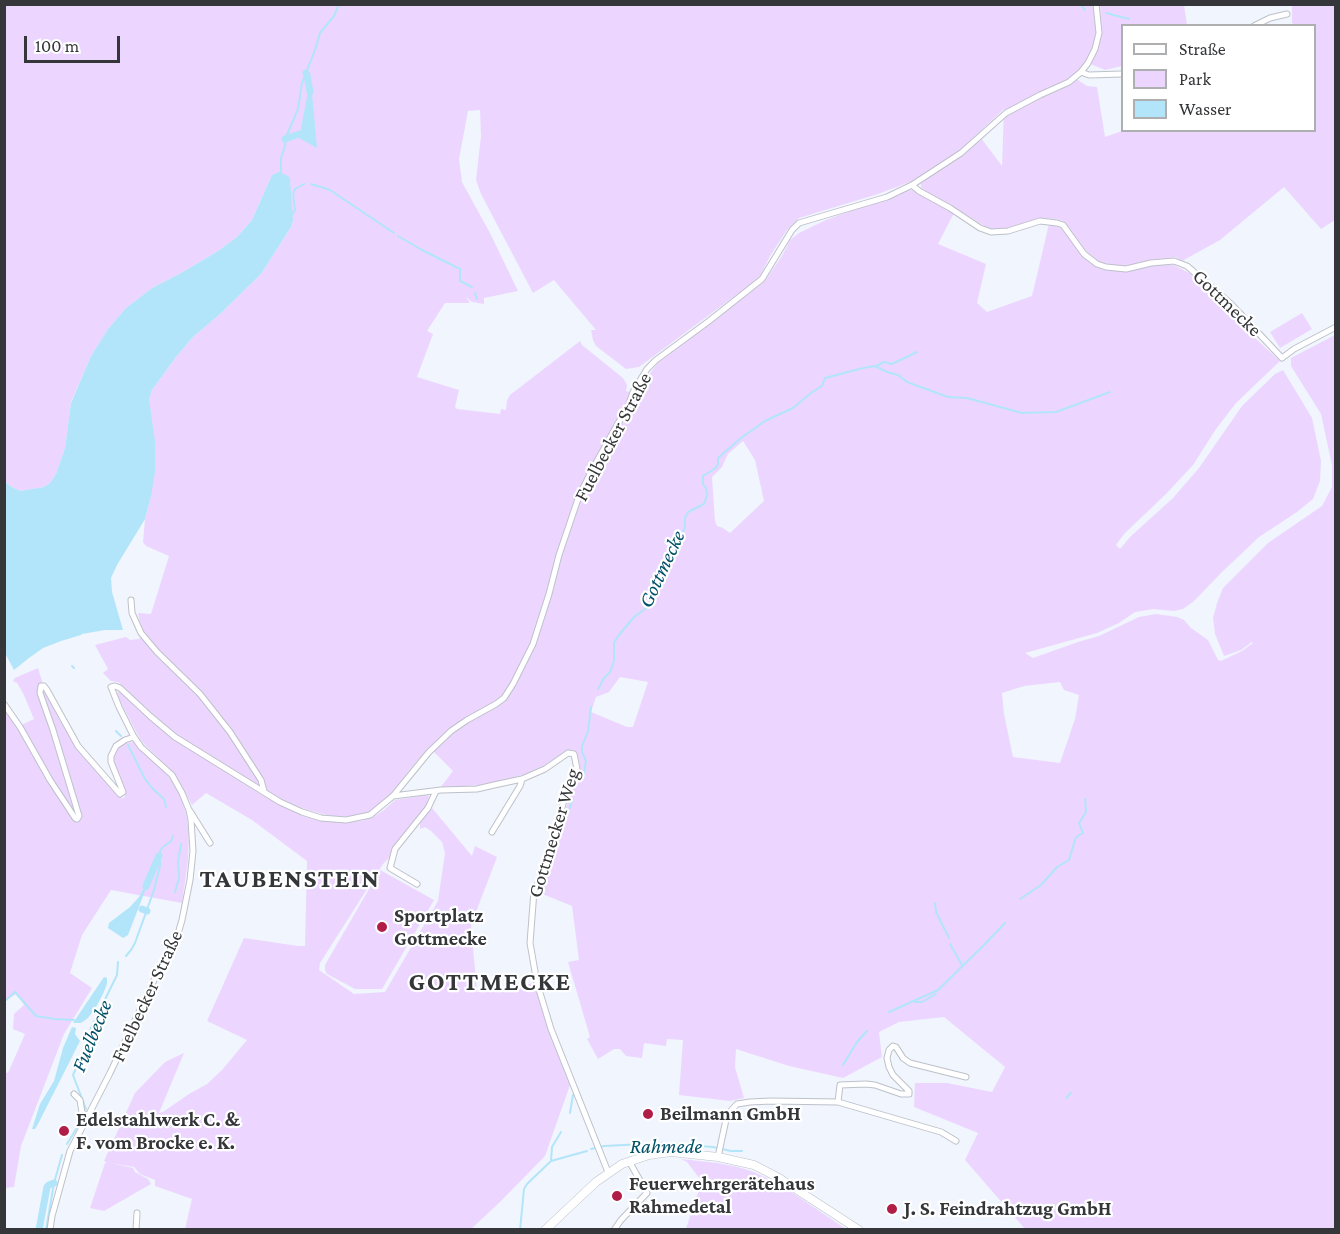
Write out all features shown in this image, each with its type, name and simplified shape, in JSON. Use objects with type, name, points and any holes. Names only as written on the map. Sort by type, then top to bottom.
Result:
[{"type":"main road","points":[[545,1230],[608,1172],[629,1161],[671,1152],[718,1154],[754,1166],[779,1178],[859,1230]]},
{"type":"street","name":"Fuelbecker Straße","points":[[50,1230],[70,1150],[158,972],[176,944],[191,870],[193,851],[189,810],[182,793],[172,775],[141,747],[134,737],[111,687],[120,688],[175,737],[280,802],[302,812],[333,820],[359,819],[370,816],[393,796],[429,752],[451,731],[504,698],[513,684],[533,644],[579,496],[647,369],[762,279],[792,230],[799,224],[887,197],[912,185],[961,153],[1006,113],[1070,82],[1088,63],[1095,49],[1099,33],[1096,4]]},
{"type":"street","points":[[1258,24],[1287,14]]},
{"type":"street","points":[[1081,72],[1089,75],[1121,74]]},
{"type":"street","name":"Gottmecke","points":[[912,185],[980,228],[991,232],[1008,231],[1040,221],[1063,225],[1084,254],[1097,264],[1106,267],[1126,269],[1151,263],[1174,261],[1187,266],[1231,304],[1282,358],[1335,327]]},
{"type":"street","points":[[131,600],[132,613],[141,633],[200,694],[230,732],[261,780],[264,791]]},
{"type":"street","points":[[4,704],[50,780],[77,819],[79,816],[40,693],[41,686],[47,690],[78,746],[120,794],[123,792],[111,762],[111,756],[116,746],[134,737]]},
{"type":"street","name":"Gottmecker Weg","points":[[393,796],[477,789],[522,779],[545,769],[568,753],[574,754],[577,769],[565,796],[547,865],[534,891],[530,943],[537,983],[551,1029],[608,1172]]},
{"type":"street","points":[[492,832],[522,779]]},
{"type":"street","points":[[417,884],[390,868],[395,849],[428,808],[436,791]]},
{"type":"street","points":[[189,810],[195,816],[210,843]]},
{"type":"street","points":[[838,1102],[840,1085],[875,1085],[901,1094],[909,1094],[889,1067],[887,1058],[893,1046],[910,1063],[966,1077]]},
{"type":"street","points":[[74,1094],[80,1100],[82,1113],[88,1116]]},
{"type":"street","points":[[718,1154],[727,1115],[737,1104],[771,1101],[838,1102],[941,1132],[956,1141]]},
{"type":"street","points":[[614,1230],[646,1193],[629,1161]]},
{"type":"street","points":[[136,1230],[137,1213]]},
{"type":"green space","points":[[1092,4],[1099,33],[1092,54],[1102,34],[1100,5],[1184,5],[1187,24],[1121,24],[1121,66],[1105,70],[1088,63],[1075,78],[1087,86],[1097,87],[1105,137],[1121,131],[1316,132],[1316,24],[1293,24],[1292,5],[1335,5],[1335,220],[1321,229],[1284,187],[1220,240],[1182,261],[1176,257],[1120,267],[1106,265],[1083,248],[1063,221],[1056,219],[1042,218],[1004,229],[986,227],[954,207],[927,194],[921,189],[920,183],[963,155],[981,138],[1002,166],[1004,109],[959,151],[915,180],[799,218],[787,230],[759,278],[639,367],[626,369],[596,346],[591,330],[596,330],[554,280],[533,293],[481,194],[476,180],[481,136],[480,110],[468,111],[459,159],[462,182],[518,291],[484,298],[484,304],[472,302],[466,297],[470,303],[445,303],[427,331],[433,334],[417,377],[459,390],[455,407],[457,409],[500,414],[501,409],[506,410],[510,395],[580,341],[623,378],[627,385],[626,391],[636,394],[658,363],[764,282],[790,240],[799,233],[826,220],[905,191],[912,190],[954,213],[938,244],[986,264],[977,303],[987,312],[1032,296],[1049,224],[1061,228],[1085,259],[1103,270],[1125,271],[1152,265],[1174,265],[1191,274],[1228,307],[1256,339],[1280,361],[1236,403],[1193,465],[1124,534],[1116,545],[1120,549],[1173,498],[1199,468],[1242,406],[1275,374],[1283,370],[1312,418],[1321,461],[1320,481],[1313,499],[1259,537],[1183,609],[1174,611],[1154,609],[1135,612],[1119,623],[1097,633],[1025,653],[1033,658],[1099,636],[1139,617],[1156,614],[1184,620],[1208,640],[1218,660],[1221,661],[1253,643],[1224,656],[1215,634],[1213,618],[1223,588],[1268,543],[1322,506],[1332,487],[1332,465],[1321,414],[1291,366],[1291,358],[1335,335],[1335,1229],[1025,1229],[965,1160],[978,1133],[914,1107],[915,1083],[947,1083],[992,1092],[1005,1067],[944,1017],[899,1022],[879,1032],[882,1057],[843,1078],[789,1066],[736,1049],[735,1067],[744,1098],[730,1101],[679,1095],[683,1040],[667,1039],[666,1046],[644,1043],[642,1058],[626,1056],[620,1049],[614,1049],[598,1059],[587,1039],[590,1037],[568,962],[579,960],[572,906],[535,891],[553,852],[568,795],[578,773],[580,765],[576,753],[567,750],[545,765],[506,780],[483,785],[440,788],[453,771],[430,748],[372,813],[335,817],[307,810],[281,799],[254,783],[179,737],[118,682],[111,681],[103,673],[108,669],[95,645],[126,637],[130,640],[138,639],[145,635],[138,613],[151,614],[169,556],[146,546],[143,542],[145,519],[151,496],[149,399],[152,390],[193,337],[261,274],[291,227],[293,221],[276,174],[272,175],[252,220],[237,237],[218,251],[152,288],[126,308],[108,329],[91,356],[71,402],[65,448],[56,474],[50,483],[44,487],[20,491],[5,481],[5,5]],"holes":[[[743,441],[755,460],[764,501],[730,533],[717,526],[715,521],[712,477],[722,467],[728,454]],[[620,677],[648,682],[633,727],[627,727],[591,712],[596,697],[609,692]],[[1060,682],[1064,690],[1079,695],[1075,719],[1060,763],[1013,757],[1002,693],[1024,686]]]},
{"type":"green space","points":[[1302,313],[1312,329],[1280,348],[1270,332]]},
{"type":"green space","points":[[38,668],[46,694],[60,721],[79,750],[118,796],[125,797],[125,793],[113,757],[118,748],[125,743],[134,742],[173,782],[183,802],[187,818],[188,860],[182,903],[111,890],[82,935],[70,973],[92,988],[64,1034],[21,1146],[14,1187],[5,1188],[5,1072],[8,1073],[25,1034],[13,1029],[14,1014],[24,1005],[16,994],[5,1001],[4,709],[17,727],[34,719],[23,693],[13,681]]},
{"type":"green space","points":[[119,691],[176,740],[260,794],[295,812],[318,820],[361,821],[373,817],[395,800],[428,795],[426,806],[391,850],[393,854],[383,864],[320,963],[319,970],[354,994],[385,992],[438,901],[445,853],[442,842],[431,831],[425,827],[420,829],[420,823],[432,808],[472,856],[475,846],[497,857],[471,925],[477,992],[535,983],[549,1030],[570,1085],[545,1156],[471,1229],[185,1229],[192,1199],[155,1186],[155,1180],[140,1174],[134,1167],[110,1163],[133,1168],[151,1184],[104,1211],[90,1208],[105,1163],[107,1163],[104,1161],[135,1093],[165,1062],[184,1053],[159,1113],[163,1112],[207,1084],[247,1040],[207,1021],[244,938],[305,946],[307,861],[252,820],[206,793],[192,805],[174,773],[140,739],[119,699],[117,693]]},
{"type":"green space","name":"Sportplatz Gottmecke","points":[[380,870],[434,900],[382,989],[355,989],[327,974],[325,965]]},
{"type":"green space","points":[[681,1159],[717,1163],[754,1172],[781,1185],[846,1229],[686,1229],[703,1183],[687,1162]]},
{"type":"water","points":[[308,92],[312,93],[317,148],[299,138]]},
{"type":"water","points":[[279,172],[290,179],[293,221],[291,227],[261,274],[193,337],[152,390],[149,399],[155,442],[155,472],[151,496],[145,519],[111,578],[112,592],[123,630],[82,634],[61,641],[43,648],[14,670],[4,651],[5,481],[20,491],[44,487],[50,483],[56,474],[65,448],[71,403],[91,356],[108,329],[126,308],[152,288],[218,251],[237,237],[252,220],[272,175]]},
{"type":"water","points":[[145,885],[147,886],[128,935],[123,938],[108,928],[109,923],[130,907],[139,897]]},
{"type":"water","points":[[104,977],[107,978],[107,984],[96,1007],[81,1023],[73,1023]]},
{"type":"water","points":[[72,1027],[76,1028],[75,1034],[80,1041],[38,1124],[35,1129],[32,1129],[40,1104],[54,1081],[63,1048]]},
{"type":"waterway","points":[[281,173],[281,158],[286,137],[298,109],[302,83],[320,33],[334,16],[339,4]]},
{"type":"waterway","points":[[1080,4],[1085,10]]},
{"type":"waterway","points":[[1106,13],[1129,19]]},
{"type":"waterway","points":[[306,73],[310,92]]},
{"type":"waterway","points":[[285,139],[299,134]]},
{"type":"waterway","points":[[292,215],[295,210],[293,194],[295,189],[304,184]]},
{"type":"waterway","points":[[311,184],[330,190],[394,233]]},
{"type":"waterway","points":[[398,236],[460,269],[460,281],[472,287]]},
{"type":"waterway","points":[[475,293],[477,299]]},
{"type":"waterway","name":"Gottmecke","points":[[876,366],[884,362],[892,364],[917,352]]},
{"type":"waterway","name":"Gottmecke","points":[[598,689],[610,672],[614,661],[614,643],[634,617],[649,606],[664,563],[671,556],[683,533],[688,512],[704,504],[707,496],[703,476],[716,468],[718,458],[741,438],[765,421],[793,408],[822,386],[825,378],[875,366],[898,375],[907,382],[948,397],[967,398],[1022,413],[1056,412],[1110,392]]},
{"type":"waterway","name":"Gottmecke","points":[[583,778],[586,761],[582,746],[588,731],[591,707]]},
{"type":"waterway","name":"Fuelbecke","points":[[116,731],[121,736]]},
{"type":"waterway","name":"Fuelbecke","points":[[128,745],[145,779],[164,799],[166,807]]},
{"type":"waterway","name":"Gottmecke","points":[[561,835],[573,799]]},
{"type":"waterway","points":[[1020,899],[1041,885],[1057,867],[1069,860],[1076,837],[1083,833],[1079,823],[1086,812],[1085,799]]},
{"type":"waterway","name":"Fuelbecke","points":[[126,956],[135,943],[154,890],[160,866],[160,851],[173,836]]},
{"type":"waterway","points":[[175,892],[179,878],[178,862],[181,844]]},
{"type":"waterway","points":[[146,886],[159,856]]},
{"type":"waterway","points":[[935,903],[936,912],[949,938]]},
{"type":"waterway","name":"Fuelbecke","points":[[142,909],[147,911]]},
{"type":"waterway","points":[[889,1012],[938,990],[1005,923]]},
{"type":"waterway","points":[[950,944],[962,965]]},
{"type":"waterway","name":"Fuelbecke","points":[[86,1109],[73,1075],[88,1041],[90,1030],[117,975],[118,962]]},
{"type":"waterway","points":[[4,1000],[15,992],[36,1016],[74,1020]]},
{"type":"waterway","points":[[915,1002],[922,1002],[936,994]]},
{"type":"waterway","points":[[843,1065],[857,1042],[867,1031]]},
{"type":"waterway","points":[[1066,1098],[1071,1093]]},
{"type":"waterway","name":"Gottmecke","points":[[570,1113],[573,1095]]},
{"type":"waterway","name":"Fuelbecke","points":[[67,1144],[84,1116]]},
{"type":"waterway","name":"Gottmecke","points":[[551,1161],[552,1147],[561,1132]]},
{"type":"waterway","name":"Rahmede","points":[[591,1149],[604,1146],[664,1143],[742,1151]]},
{"type":"waterway","name":"Rahmede","points":[[520,1230],[524,1189],[527,1184],[551,1161],[587,1151]]},
{"type":"waterway","name":"Fuelbecke","points":[[46,1230],[54,1183],[62,1155]]},
{"type":"waterway","points":[[39,1230],[47,1187],[54,1183]]},
{"type":"place","name":"Sportplatz Gottmecke","points":[[382,927]]},
{"type":"place","name":"Beilmann GmbH","points":[[648,1114]]},
{"type":"place","name":"Edelstahlwerk C. & F. vom Brocke e. K.","points":[[64,1131]]},
{"type":"place","name":"Feuerwehrgerätehaus Rahmedetal","points":[[617,1196]]},
{"type":"place","name":"J. S. Feindrahtzug GmbH","points":[[892,1209]]},
{"type":"district","name":"TAUBENSTEIN","points":[[290,879]]},
{"type":"district","name":"GOTTMECKE","points":[[490,982]]}]
